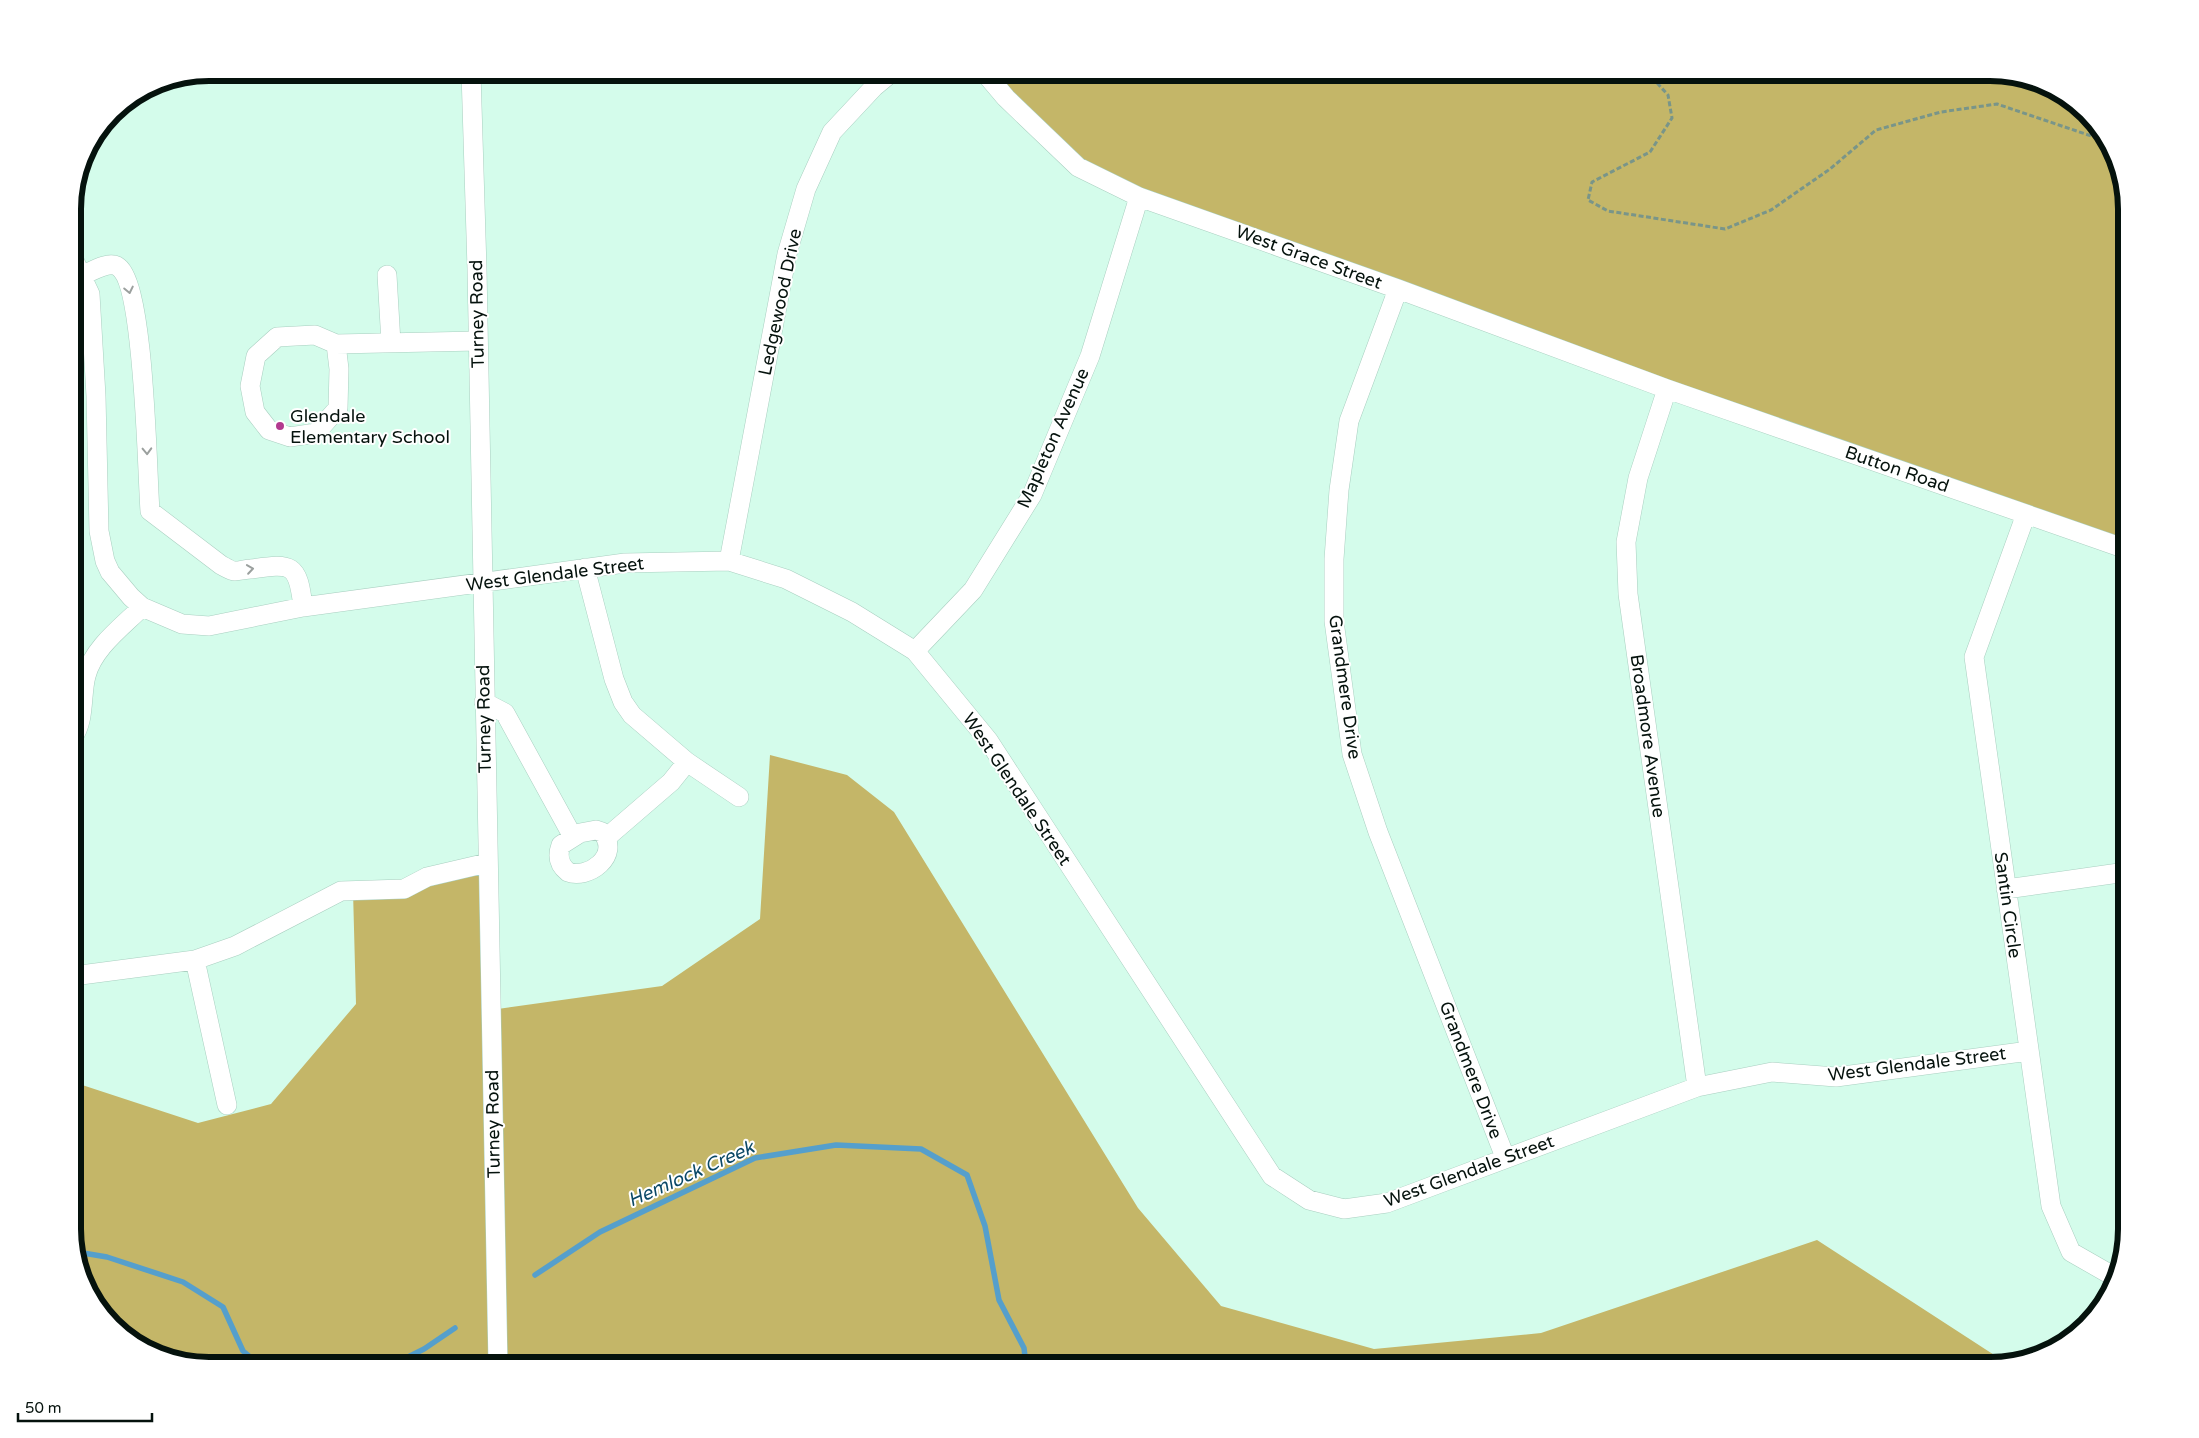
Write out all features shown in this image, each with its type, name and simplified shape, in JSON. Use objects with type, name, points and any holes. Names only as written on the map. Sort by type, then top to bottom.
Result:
[{"type":"street","name":"Turney Road","points":[[471,81],[498,1357]]},
{"type":"street","name":"Ledgewood Drive","points":[[729,561],[786,254],[806,189],[832,132],[881,81]]},
{"type":"street","name":"West Grace Street","points":[[992,81],[1006,98],[1078,167],[1139,197],[1398,289],[1668,389]]},
{"type":"street","name":"Mapleton Avenue","points":[[914,651],[973,590],[1032,495],[1090,356],[1139,197]]},
{"type":"street","points":[[82,276],[109,264],[117,266],[126,274],[140,340],[150,511],[221,564],[234,571],[278,565],[290,567],[296,574],[303,607]]},
{"type":"street","points":[[388,275],[391,342]]},
{"type":"street","name":"West Glendale Street","points":[[82,278],[90,294],[96,396],[99,531],[102,549],[105,560],[116,581],[142,607],[182,624],[209,626],[303,607],[585,568],[625,563],[729,561],[786,579],[852,612],[914,651],[988,740],[1272,1176],[1309,1200],[1344,1209],[1387,1203],[1505,1157],[1697,1087],[1772,1072],[1836,1077],[2029,1050]]},
{"type":"street","name":"Grandmere Drive","points":[[1398,289],[1349,421],[1339,490],[1334,559],[1334,622],[1352,754],[1378,832],[1505,1157]]},
{"type":"street","points":[[336,344],[339,369],[338,408],[316,433],[290,437],[268,430],[255,412],[250,386],[256,356],[277,337],[315,335],[336,344],[478,341]]},
{"type":"street","name":"Button Road","points":[[1668,389],[2118,547]]},
{"type":"street","name":"Broadmore Avenue","points":[[1668,389],[1638,478],[1626,542],[1628,594],[1697,1087]]},
{"type":"street","name":"Santin Circle","points":[[2026,514],[1974,657],[2051,1206],[2072,1252],[2109,1274]]},
{"type":"street","points":[[585,568],[614,679],[623,702],[632,715],[687,762],[739,797]]},
{"type":"street","points":[[82,704],[86,675],[93,658],[142,607]]},
{"type":"street","points":[[484,702],[505,713],[573,837]]},
{"type":"street","points":[[606,838],[671,782],[687,762]]},
{"type":"street","points":[[596,830],[602,832],[609,844],[609,853],[605,859],[586,871],[572,874],[564,869],[560,863],[559,851],[561,845],[573,837],[587,831],[596,830]]},
{"type":"street","points":[[82,975],[195,960],[235,946],[341,891],[404,888],[427,877],[488,863]]},
{"type":"street","points":[[2006,889],[2118,873]]},
{"type":"street","points":[[195,960],[228,1105]]},
{"type":"path","points":[[1655,81],[1668,95],[1672,118],[1650,152],[1592,182],[1588,200],[1608,211],[1725,230],[1771,210],[1830,169],[1876,130],[1941,112],[1997,104],[2096,137]]},
{"type":"shaded area","points":[[992,81],[1990,81],[2007,82],[2039,91],[2054,98],[2068,108],[2091,131],[2101,145],[2108,160],[2117,192],[2118,546],[1078,167]]},
{"type":"shaded area","points":[[770,755],[847,775],[894,812],[1138,1208],[1221,1306],[1374,1349],[1541,1333],[1817,1240],[1997,1357],[209,1357],[184,1354],[152,1344],[125,1325],[98,1293],[91,1278],[82,1246],[82,1085],[198,1123],[271,1104],[356,1004],[353,891],[487,863],[491,1010],[662,986],[760,919]]},
{"type":"waterway","name":"Hemlock Creek","points":[[535,1275],[600,1232],[755,1158],[836,1145],[921,1149],[967,1175],[985,1226],[999,1300],[1024,1348],[1025,1357]]},
{"type":"waterway","name":"Hemlock Creek","points":[[84,1253],[107,1257],[183,1282],[223,1307],[243,1351],[250,1357]]},
{"type":"waterway","name":"Hemlock Creek","points":[[408,1357],[424,1349],[455,1328]]},
{"type":"place","name":"Glendale Elementary School","points":[[280,426]]}]
